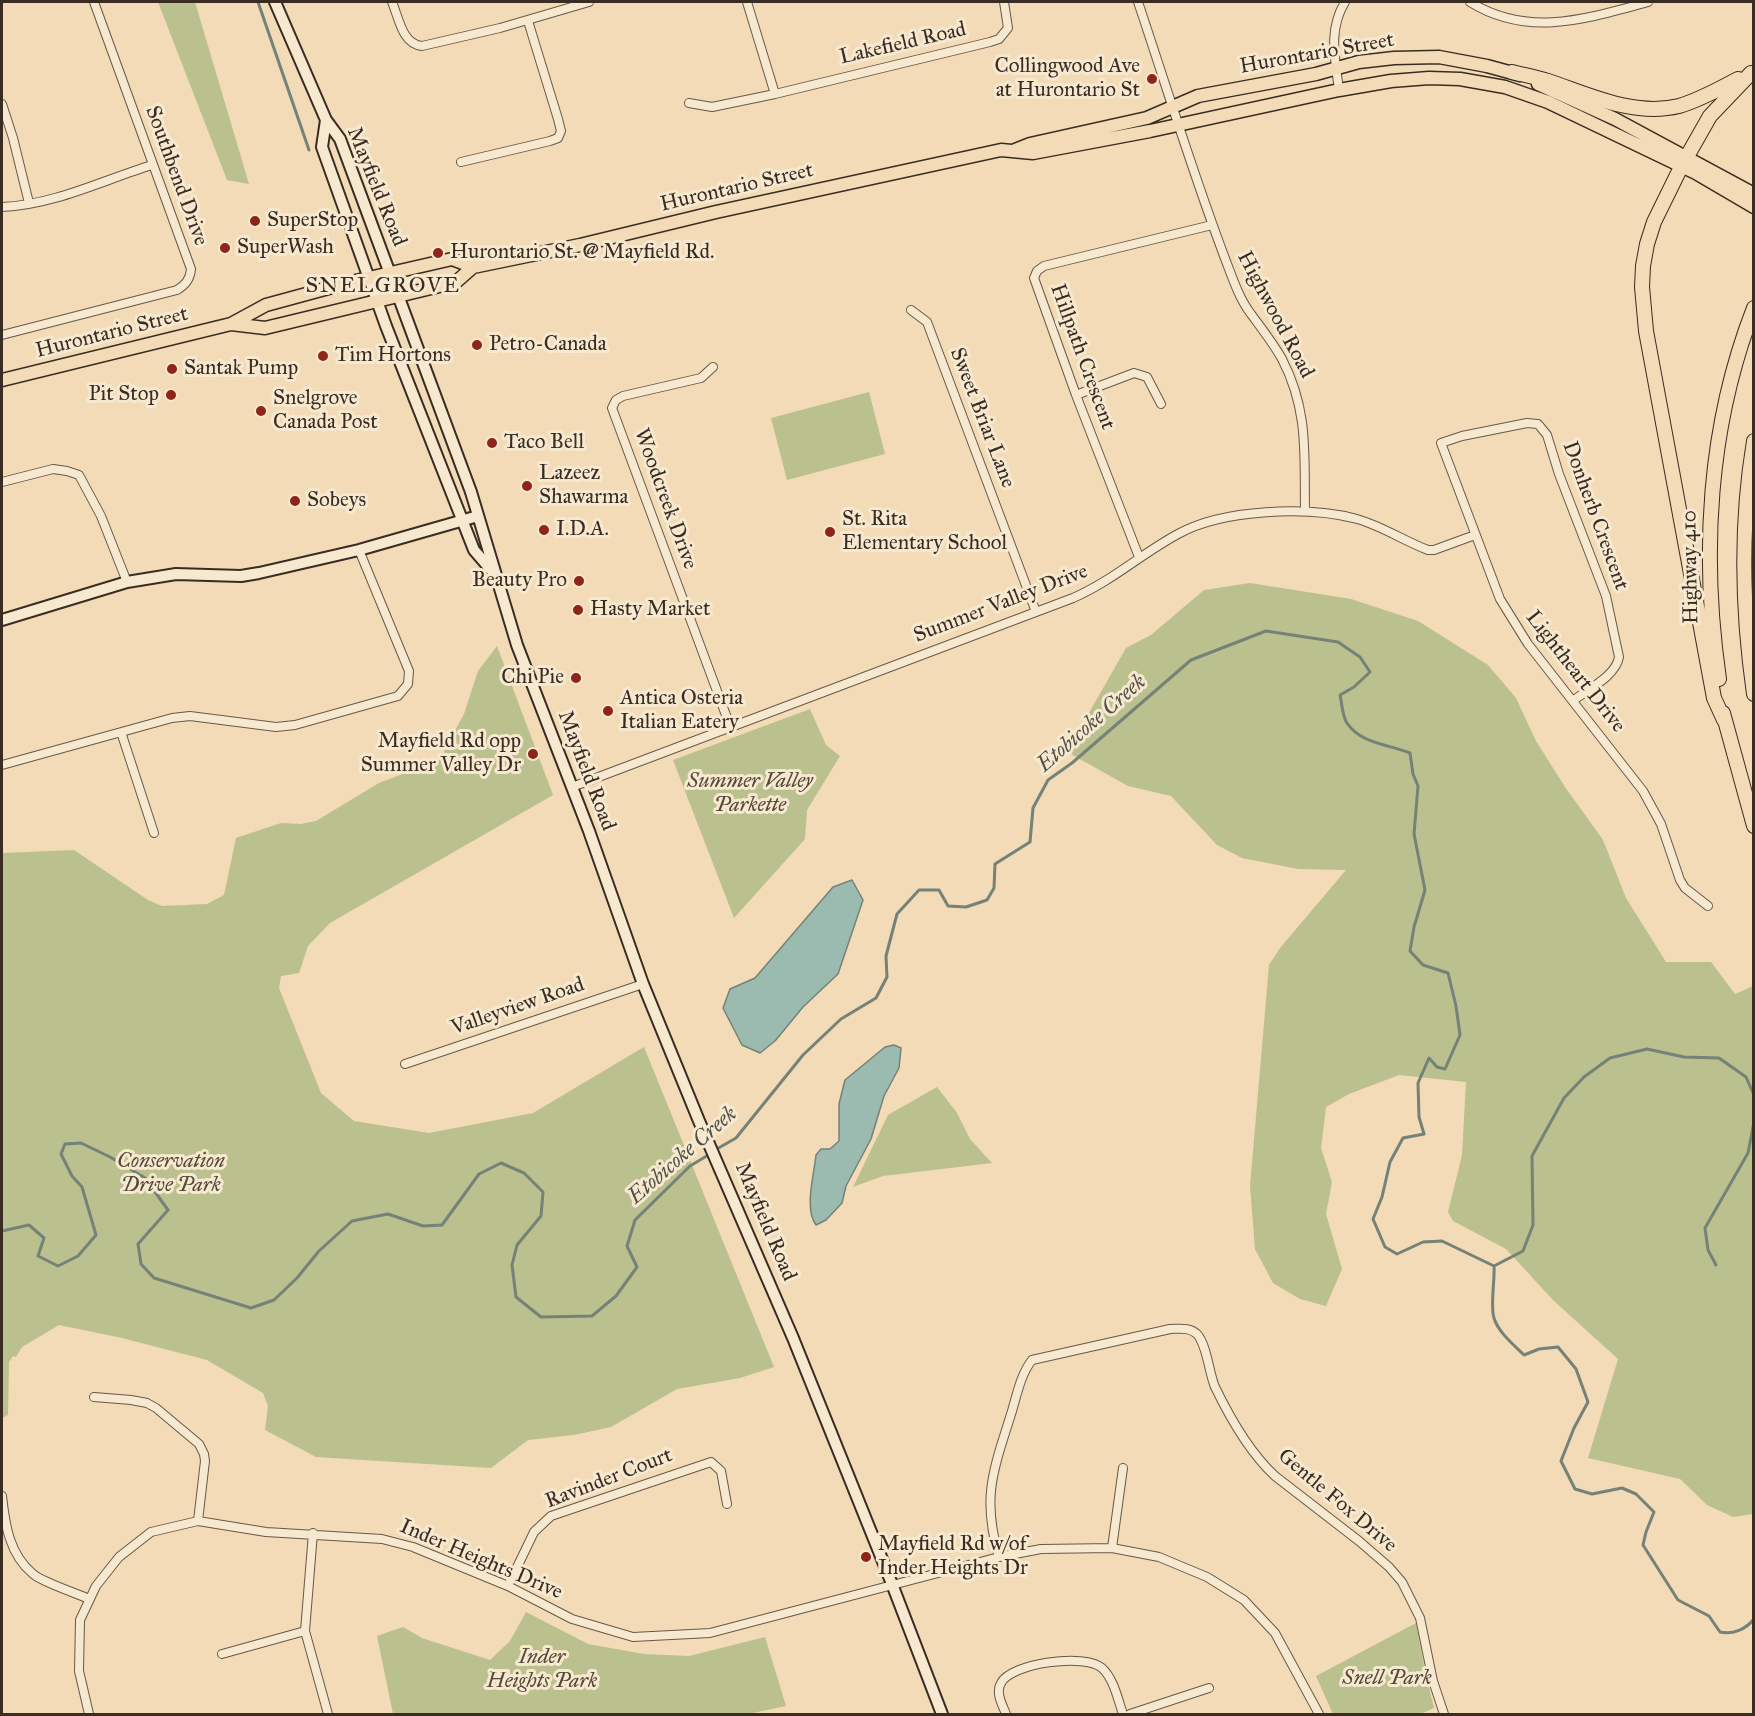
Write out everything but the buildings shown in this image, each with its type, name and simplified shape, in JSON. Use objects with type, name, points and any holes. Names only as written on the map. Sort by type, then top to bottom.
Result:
[{"type":"highway","points":[[1512,72],[1617,104],[1644,109],[1689,102],[1752,72]]},
{"type":"highway","points":[[1724,720],[1714,698],[1697,612],[1647,342],[1642,286],[1647,244],[1654,222],[1684,162],[1710,116],[1752,72]]},
{"type":"highway","name":"Highway 410","points":[[1754,308],[1732,378],[1719,438],[1712,491],[1709,558],[1711,612],[1724,720],[1754,826]]},
{"type":"highway","points":[[1754,441],[1747,482],[1744,550],[1745,613],[1754,694]]},
{"type":"main road","name":"Mayfield Road","points":[[275,2],[326,120],[340,139],[471,492],[517,645],[572,787],[643,984],[699,1121],[793,1338],[942,1714]]},
{"type":"main road","name":"Hurontario Street","points":[[1011,152],[1030,144],[1147,118],[1198,96],[1359,62],[1425,57],[1452,59],[1512,72],[1590,107],[1684,162],[1696,173],[1754,207]]},
{"type":"main road","name":"Hurontario Street","points":[[231,324],[265,328],[456,282],[473,267],[1001,150],[1033,153],[1391,81],[1429,78],[1460,79],[1505,87],[1571,112],[1754,194]]},
{"type":"main road","name":"Mayfield Road","points":[[326,120],[322,147],[377,301],[474,550],[496,575]]},
{"type":"main road","name":"Hurontario Street","points":[[2,380],[231,324],[266,305],[369,278],[452,259],[473,267]]},
{"type":"main road","points":[[2,620],[127,582],[176,574],[241,576],[281,569],[359,550],[478,516]]},
{"type":"street","name":"Southbend Drive","points":[[2,335],[177,291],[185,285],[191,275],[191,269],[94,2]]},
{"type":"street","points":[[392,2],[407,38],[415,45],[429,45],[528,21],[589,2]]},
{"type":"street","points":[[747,2],[775,93]]},
{"type":"street","name":"Lakefield Road","points":[[689,103],[712,107],[999,39],[1008,28],[1004,2]]},
{"type":"street","name":"Highwood Road","points":[[1138,2],[1212,225],[1242,299],[1281,358],[1297,394],[1305,435],[1305,510]]},
{"type":"street","points":[[1339,90],[1333,49],[1334,29],[1346,2]]},
{"type":"street","points":[[1470,2],[1491,14],[1519,22],[1552,23],[1584,18],[1648,2]]},
{"type":"street","points":[[461,162],[558,138],[561,131],[560,125],[528,21]]},
{"type":"street","points":[[2,104],[14,138],[29,203]]},
{"type":"street","points":[[2,207],[29,203],[88,188],[152,165]]},
{"type":"street","name":"Hillpath Crescent","points":[[1139,558],[1034,278],[1037,271],[1044,266],[1212,225]]},
{"type":"street","name":"Sweet Briar Lane","points":[[911,310],[927,322],[1036,612]]},
{"type":"street","name":"Woodcreek Drive","points":[[713,367],[701,378],[623,396],[616,400],[612,408],[730,726]]},
{"type":"street","points":[[1076,395],[1134,373],[1142,374],[1150,381],[1161,404]]},
{"type":"street","name":"Donherb Crescent","points":[[1441,443],[1462,436],[1527,423],[1538,424],[1547,435],[1559,474],[1606,596],[1619,657],[1612,671],[1574,700]]},
{"type":"street","name":"Lightheart Drive","points":[[1441,443],[1493,584],[1510,618],[1636,780],[1652,806],[1680,880],[1685,888],[1708,906]]},
{"type":"street","points":[[2,482],[53,469],[79,475],[101,516],[127,582]]},
{"type":"street","name":"Summer Valley Drive","points":[[572,787],[1092,590],[1181,532],[1213,521],[1248,515],[1305,510],[1358,520],[1428,550],[1434,550],[1475,535]]},
{"type":"street","points":[[2,765],[172,718],[190,716],[276,727],[295,725],[398,696],[408,684],[409,671],[359,550]]},
{"type":"street","points":[[121,732],[154,833]]},
{"type":"street","name":"Valleyview Road","points":[[405,1064],[643,984]]},
{"type":"street","name":"Gentle Fox Drive","points":[[999,1557],[989,1511],[992,1474],[1022,1380],[1032,1360],[1170,1329],[1191,1330],[1200,1338],[1215,1385],[1227,1408],[1262,1463],[1275,1476],[1370,1550],[1402,1582],[1420,1618],[1432,1681],[1444,1714]]},
{"type":"street","points":[[94,1397],[147,1403],[198,1444],[205,1461],[198,1521]]},
{"type":"street","name":"Ravinder Court","points":[[508,1586],[534,1532],[551,1516],[711,1462],[721,1472],[728,1504]]},
{"type":"street","points":[[1112,1548],[1123,1468]]},
{"type":"street","points":[[2,1496],[6,1531],[18,1556],[33,1574],[89,1599]]},
{"type":"street","name":"Inder Heights Drive","points":[[89,1714],[79,1671],[80,1620],[96,1586],[119,1557],[151,1532],[198,1521],[266,1532],[313,1533],[382,1539],[413,1546],[508,1586],[572,1619],[633,1637],[710,1633],[892,1584],[999,1557],[1041,1549],[1112,1548],[1159,1557],[1207,1577],[1244,1600],[1275,1633],[1319,1714]]},
{"type":"street","points":[[313,1533],[305,1631],[328,1714]]},
{"type":"street","points":[[222,1654],[305,1631]]},
{"type":"street","points":[[1006,1714],[999,1691],[1001,1683],[1012,1673],[1042,1664],[1089,1661],[1101,1667],[1109,1678],[1123,1714]]},
{"type":"street","points":[[1130,1714],[1209,1688]]},
{"type":"green space","points":[[158,2],[195,2],[249,184],[227,180]]},
{"type":"green space","points":[[869,392],[885,454],[787,480],[771,418]]},
{"type":"green space","points":[[1250,583],[1351,599],[1418,621],[1488,665],[1516,698],[1536,741],[1603,840],[1626,898],[1666,962],[1711,962],[1735,994],[1753,986],[1753,1514],[1733,1517],[1707,1505],[1680,1479],[1588,1458],[1618,1359],[1554,1301],[1506,1249],[1453,1221],[1448,1212],[1462,1155],[1466,1082],[1399,1075],[1349,1094],[1326,1107],[1321,1148],[1332,1182],[1326,1214],[1342,1269],[1326,1306],[1300,1299],[1273,1283],[1255,1249],[1250,1186],[1269,965],[1280,948],[1346,870],[1298,869],[1242,858],[1217,845],[1171,796],[1128,786],[1069,753],[1082,725],[1126,648],[1151,635],[1204,590]]},
{"type":"green space","name":"Conservation Drive Park","points":[[497,646],[553,795],[330,923],[308,946],[299,973],[281,976],[279,988],[321,1093],[354,1121],[429,1133],[533,1113],[644,1047],[774,1367],[740,1378],[677,1389],[611,1427],[574,1435],[528,1440],[491,1468],[316,1457],[265,1430],[268,1406],[263,1393],[207,1360],[122,1338],[59,1325],[22,1347],[16,1357],[13,1356],[9,1362],[8,1415],[2,1418],[2,853],[74,850],[148,900],[162,906],[207,904],[224,895],[236,838],[281,823],[301,824],[316,821],[379,783],[445,758],[444,751],[464,714],[478,671]]},
{"type":"green space","name":"Summer Valley Parkette","points":[[810,709],[826,745],[840,756],[807,810],[805,839],[734,918],[673,760]]},
{"type":"green space","points":[[937,1087],[957,1113],[970,1139],[992,1163],[883,1176],[853,1187],[888,1115]]},
{"type":"green space","name":"Inder Heights Park","points":[[526,1612],[588,1644],[644,1654],[689,1656],[765,1637],[786,1706],[748,1714],[393,1714],[377,1636],[403,1627],[422,1638],[490,1660],[510,1641]]},
{"type":"green space","name":"Snell Park","points":[[1416,1623],[1434,1708],[1420,1714],[1333,1714],[1316,1676]]},
{"type":"water","points":[[852,880],[863,900],[838,974],[803,1007],[775,1041],[760,1053],[742,1045],[723,1008],[730,989],[755,978],[833,887]]},
{"type":"water","points":[[894,1045],[901,1048],[899,1068],[884,1096],[871,1139],[846,1186],[842,1203],[826,1220],[816,1225],[812,1218],[810,1201],[816,1155],[821,1149],[830,1149],[839,1141],[839,1104],[845,1080],[885,1047]]},
{"type":"waterway","points":[[258,2],[309,150]]},
{"type":"waterway","name":"Etobicoke Creek","points":[[715,1150],[736,1138],[803,1055],[841,1019],[876,998],[887,977],[886,956],[897,914],[919,890],[939,890],[948,906],[966,907],[987,900],[994,888],[995,864],[1030,842],[1033,808],[1048,780],[1072,763],[1191,660],[1266,631],[1338,642],[1360,657],[1370,672],[1354,687],[1340,695],[1345,720],[1353,730],[1367,739],[1410,753],[1413,774],[1418,786],[1414,834],[1425,890],[1414,927],[1410,951],[1423,965],[1448,973],[1460,1035],[1445,1069],[1437,1067],[1429,1058],[1418,1083],[1419,1117],[1424,1134],[1403,1138],[1390,1162],[1382,1197],[1373,1219],[1385,1247],[1397,1254],[1423,1242],[1442,1241],[1494,1266],[1493,1313],[1499,1328],[1524,1355],[1539,1349],[1558,1347],[1576,1369],[1588,1402],[1574,1428],[1561,1461],[1575,1489],[1592,1494],[1622,1488],[1636,1494],[1654,1512],[1643,1545],[1678,1600],[1709,1616],[1720,1632],[1730,1633],[1739,1630],[1754,1619]]},
{"type":"waterway","points":[[1494,1266],[1523,1251],[1533,1225],[1532,1156],[1564,1098],[1584,1077],[1610,1058],[1647,1049],[1684,1057],[1719,1058],[1746,1077],[1754,1095]]},
{"type":"waterway","points":[[1716,1265],[1708,1250],[1705,1228],[1748,1153],[1754,1122]]},
{"type":"waterway","name":"Etobicoke Creek","points":[[2,1231],[29,1225],[44,1238],[38,1256],[58,1266],[78,1256],[96,1235],[82,1187],[72,1176],[61,1154],[65,1144],[81,1143],[145,1178],[168,1210],[138,1244],[141,1264],[154,1278],[251,1308],[274,1300],[297,1278],[319,1251],[352,1221],[388,1214],[423,1226],[442,1225],[479,1174],[501,1163],[524,1173],[543,1192],[541,1216],[517,1245],[512,1265],[516,1297],[541,1317],[592,1316],[616,1296],[637,1267],[627,1246],[635,1220],[690,1166],[710,1154]]},
{"type":"place","name":"Collingwood Ave at Hurontario St","points":[[1152,79]]},
{"type":"place","name":"SuperStop","points":[[255,221]]},
{"type":"place","name":"SuperWash","points":[[225,248]]},
{"type":"place","name":"Hurontario St. @ Mayfield Rd.","points":[[438,253]]},
{"type":"place","name":"Petro-Canada","points":[[477,345]]},
{"type":"place","name":"Tim Hortons","points":[[323,356]]},
{"type":"place","name":"Santak Pump","points":[[172,369]]},
{"type":"place","name":"Pit Stop","points":[[171,395]]},
{"type":"place","name":"Snelgrove Canada Post","points":[[261,411]]},
{"type":"place","name":"Taco Bell","points":[[492,443]]},
{"type":"place","name":"Lazeez Shawarma","points":[[527,486]]},
{"type":"place","name":"Sobeys","points":[[295,501]]},
{"type":"place","name":"I.D.A.","points":[[544,530]]},
{"type":"place","name":"St. Rita Elementary School","points":[[830,532]]},
{"type":"place","name":"Beauty Pro","points":[[579,581]]},
{"type":"place","name":"Hasty Market","points":[[578,610]]},
{"type":"place","name":"Chi Pie","points":[[576,678]]},
{"type":"place","name":"Antica Osteria Italian Eatery","points":[[608,711]]},
{"type":"place","name":"Mayfield Rd opp Summer Valley Dr","points":[[533,754]]},
{"type":"place","name":"Mayfield Rd w/of Inder Heights Dr","points":[[866,1557]]},
{"type":"district","name":"SNELGROVE","points":[[383,287]]}]
